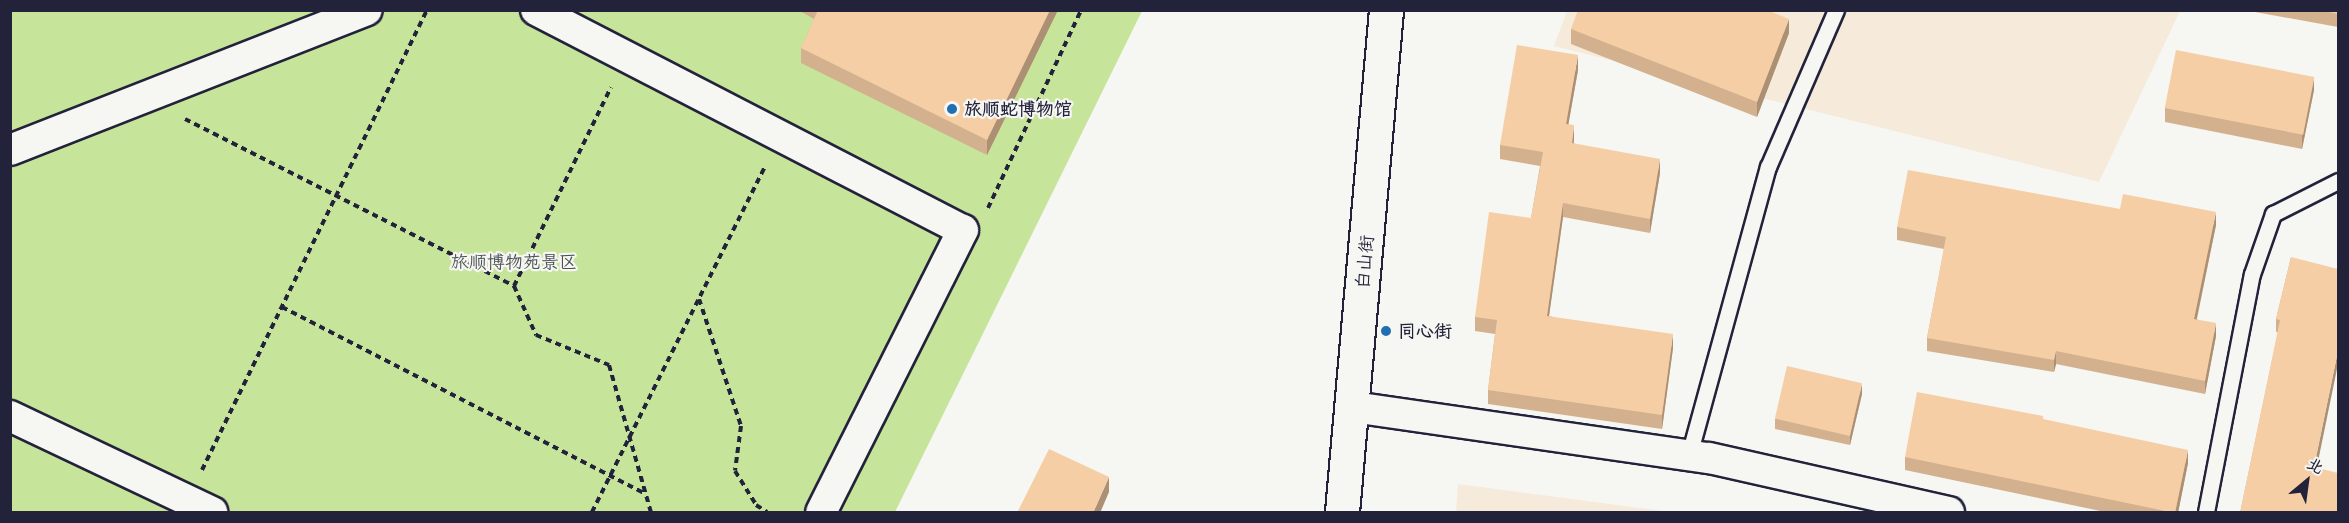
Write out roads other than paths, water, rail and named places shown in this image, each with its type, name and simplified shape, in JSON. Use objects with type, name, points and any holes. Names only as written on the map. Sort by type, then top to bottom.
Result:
[{"type":"street","points":[[10,150],[367,10]]},
{"type":"street","points":[[536,10],[963,230],[821,513]]},
{"type":"street","name":"白山街","points":[[1342,513],[1386,10]]},
{"type":"street","points":[[1353,407],[1689,455],[1949,513]]},
{"type":"street","points":[[10,416],[199,507]]},
{"type":"lane","points":[[1689,455],[1768,167],[1836,10]]},
{"type":"lane","points":[[2206,513],[2252,274],[2273,214],[2338,181]]},
{"type":"place","name":"旅顺蛇博物馆","points":[[952,109]]},
{"type":"place","name":"同心街","points":[[1386,331]]},
{"type":"park label","name":"旅顺博物苑景区","points":[[514,262]]}]
